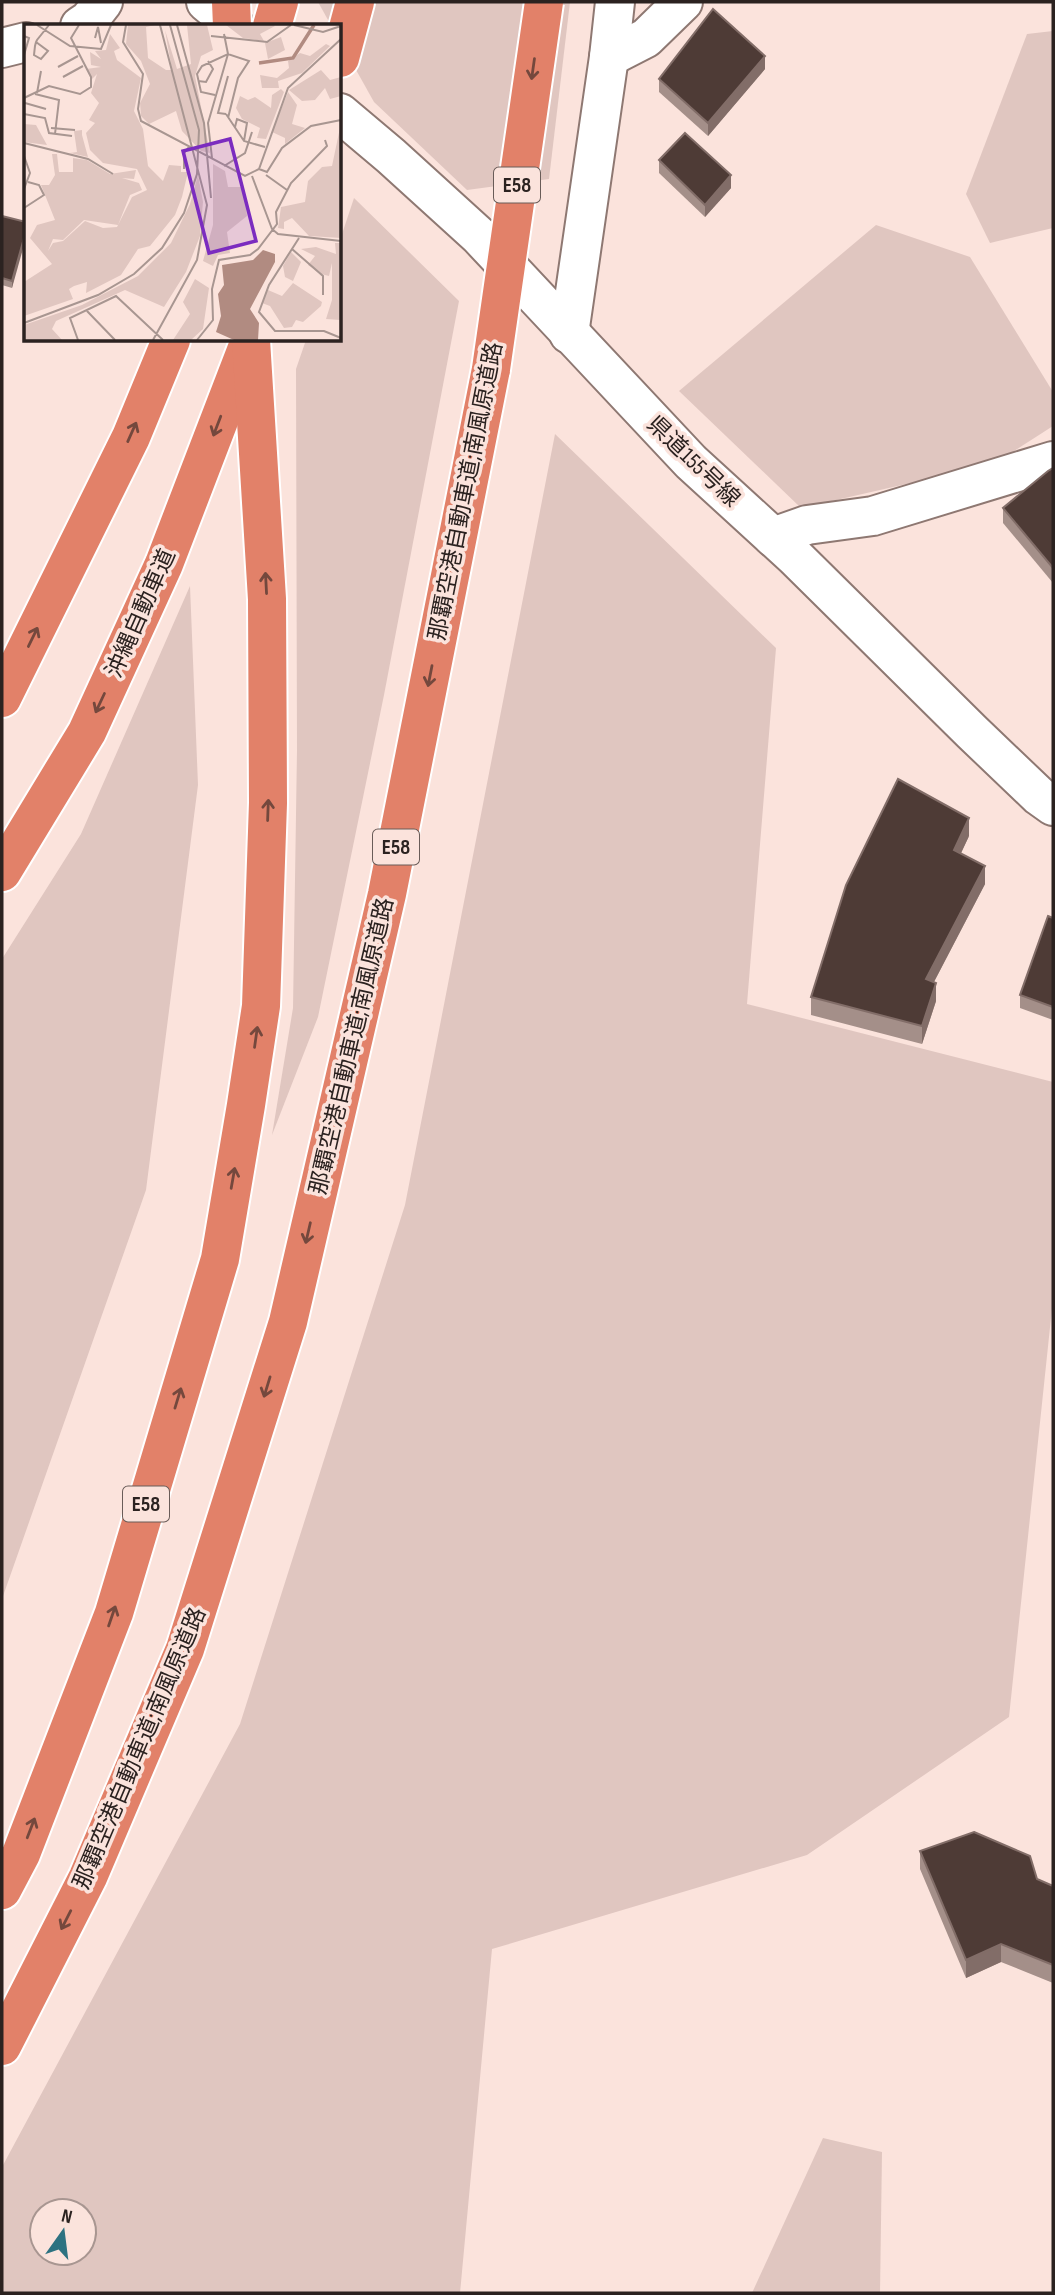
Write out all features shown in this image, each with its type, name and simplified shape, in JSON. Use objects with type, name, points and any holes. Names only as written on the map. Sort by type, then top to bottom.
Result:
[{"type":"highway","points":[[231,2],[234,24]]},
{"type":"highway","points":[[273,24],[279,2]]},
{"type":"highway","points":[[341,54],[355,2]]},
{"type":"highway","name":"那覇空港自動車道;南風原道路","points":[[2,2046],[88,1877],[185,1649],[288,1322],[387,894],[491,369],[544,2]]},
{"type":"highway","points":[[2,698],[131,437],[171,341]]},
{"type":"highway","name":"沖縄自動車道","points":[[2,872],[87,732],[164,564],[251,341]]},
{"type":"highway","name":"E58","points":[[2,1890],[21,1854],[114,1613],[220,1259],[246,1105],[261,1006],[268,803],[267,599],[251,341]]},
{"type":"main road","points":[[83,24],[103,2]]},
{"type":"main road","points":[[206,2],[232,24]]},
{"type":"main road","points":[[569,334],[615,2]]},
{"type":"main road","points":[[609,57],[646,38],[683,2]]},
{"type":"main road","points":[[2,48],[24,42]]},
{"type":"main road","name":"県道155号線","points":[[341,114],[479,236],[691,462],[773,537],[1039,796],[1053,806]]},
{"type":"main road","points":[[773,537],[807,526],[873,516],[1053,461]]},
{"type":"shaded area","points":[[318,2],[570,2],[549,179],[467,190],[374,102],[341,43],[341,24],[330,24]]},
{"type":"shaded area","points":[[1053,31],[1053,228],[990,243],[966,194],[1027,34]]},
{"type":"shaded area","points":[[354,198],[459,301],[384,695],[318,1017],[272,1135],[293,1008],[297,750],[296,369],[306,341],[341,341],[341,237]]},
{"type":"shaded area","points":[[876,225],[970,257],[1053,392],[1053,426],[994,464],[801,508],[679,391]]},
{"type":"shaded area","points":[[555,434],[776,648],[747,1004],[1053,1082],[1053,1299],[1009,1717],[807,1855],[492,1949],[460,2293],[2,2293],[2,2167],[240,1724],[405,1205]]},
{"type":"shaded area","points":[[190,586],[198,785],[146,1190],[2,1599],[2,959],[81,834]]},
{"type":"shaded area","points":[[823,2138],[882,2152],[880,2293],[752,2293]]},
{"type":"building","points":[[713,9],[765,56],[708,123],[659,79]]},
{"type":"building","points":[[685,133],[731,175],[705,205],[659,160]]},
{"type":"building","points":[[2,216],[24,222],[24,238],[12,281],[2,278]]},
{"type":"building","points":[[1053,468],[1053,568],[1003,508]]},
{"type":"building","points":[[898,779],[969,818],[954,850],[985,866],[926,979],[936,983],[922,1026],[811,997],[846,885]]},
{"type":"building","points":[[1048,916],[1053,918],[1053,1007],[1020,995]]},
{"type":"building","points":[[974,1832],[1030,1856],[1037,1879],[1053,1886],[1053,1965],[1001,1944],[966,1960],[920,1851]]}]
